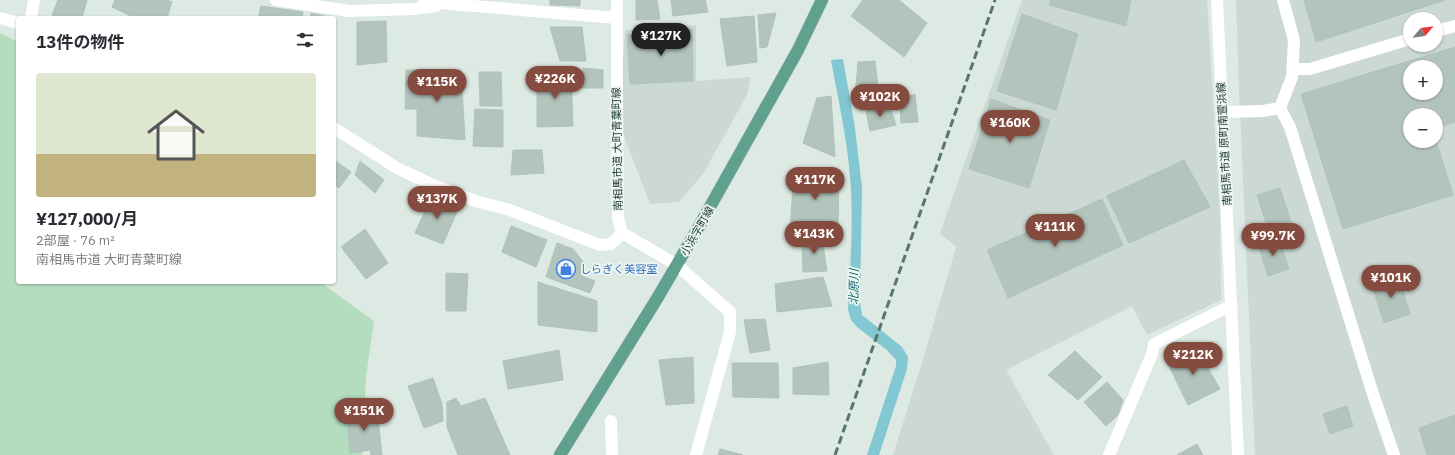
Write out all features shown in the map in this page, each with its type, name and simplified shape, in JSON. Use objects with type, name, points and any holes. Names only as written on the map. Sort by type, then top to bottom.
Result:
[{"type":"main road","name":"小浜字町線","points":[[560,455],[677,265],[798,50],[822,0]]},
{"type":"street","points":[[31,16],[34,0]]},
{"type":"street","points":[[276,0],[349,11],[414,9],[449,4]]},
{"type":"street","points":[[424,0],[449,4],[617,18]]},
{"type":"street","name":"南相馬市道 大町青葉町線","points":[[617,0],[618,218],[622,233]]},
{"type":"street","name":"南相馬市道 原町南萱浜線","points":[[1217,0],[1238,455]]},
{"type":"street","points":[[1283,0],[1294,40],[1292,77],[1280,108],[1290,127],[1372,391],[1394,455]]},
{"type":"street","points":[[0,18],[16,22]]},
{"type":"street","points":[[1443,30],[1455,26]]},
{"type":"street","points":[[1293,69],[1310,70],[1403,41]]},
{"type":"street","points":[[1222,112],[1263,111],[1280,108]]},
{"type":"street","points":[[336,129],[397,168],[435,186],[471,200],[510,210],[600,245],[611,244],[622,233],[677,265],[730,312],[730,332],[696,455]]},
{"type":"street","points":[[1109,455],[1152,354],[1154,344],[1232,305]]},
{"type":"street","points":[[612,421],[612,455]]},
{"type":"shaded area","points":[[1022,0],[1207,0],[1220,214],[1221,300],[1147,335],[1132,306],[1006,370],[1054,455],[893,455],[956,247],[940,233]]},
{"type":"shaded area","points":[[1236,0],[1455,0],[1455,455],[1255,455]]},
{"type":"shaded area","points":[[696,25],[696,81],[751,77],[747,95],[703,174],[679,202],[650,204],[622,131],[620,104],[625,30]]},
{"type":"green space","points":[[0,33],[16,41],[16,284],[323,284],[374,321],[366,376],[362,455],[0,455]]},
{"type":"water","name":"北原川","points":[[843,59],[855,128],[862,188],[860,302],[862,315],[902,347],[908,357],[907,369],[879,455],[867,455],[896,366],[896,360],[887,350],[857,327],[851,320],[848,310],[852,210],[849,162],[831,60]]},
{"type":"building","points":[[58,0],[87,0],[83,16],[52,15]]},
{"type":"building","points":[[115,0],[167,0],[172,2],[168,16],[131,16],[112,7]]},
{"type":"building","points":[[550,0],[580,0],[580,6],[550,5]]},
{"type":"building","points":[[636,0],[657,0],[660,19],[636,20]]},
{"type":"building","points":[[671,0],[705,0],[708,12],[673,16]]},
{"type":"building","points":[[863,0],[899,0],[927,23],[904,57],[851,16]]},
{"type":"building","points":[[1051,0],[1131,0],[1126,26],[1049,5]]},
{"type":"building","points":[[1304,0],[1445,0],[1408,12],[1403,12],[1403,14],[1316,42]]},
{"type":"building","points":[[261,6],[303,12],[302,16],[258,16]]},
{"type":"building","points":[[311,13],[324,16],[310,16]]},
{"type":"building","points":[[776,13],[767,47],[760,48],[758,15]]},
{"type":"building","points":[[1022,14],[1078,34],[1056,110],[997,91]]},
{"type":"building","points":[[754,16],[757,62],[727,66],[720,19]]},
{"type":"building","points":[[386,21],[387,62],[357,65],[357,22]]},
{"type":"building","points":[[550,27],[582,27],[586,61],[560,61]]},
{"type":"building","points":[[692,29],[693,81],[630,84],[627,35]]},
{"type":"building","points":[[1455,47],[1455,122],[1443,126],[1443,108],[1403,108],[1403,148],[1438,148],[1453,195],[1343,229],[1301,94],[1403,63],[1403,100],[1443,100],[1443,60],[1412,60],[1443,52],[1443,51]]},
{"type":"building","points":[[875,61],[878,88],[856,87],[858,62]]},
{"type":"building","points":[[583,68],[603,70],[603,88],[581,88]]},
{"type":"building","points":[[406,70],[461,70],[465,140],[417,136],[417,109],[405,109]]},
{"type":"building","points":[[479,72],[501,72],[502,106],[480,106]]},
{"type":"building","points":[[571,72],[573,126],[537,127],[537,75]]},
{"type":"building","points":[[915,94],[918,122],[901,123],[900,98]]},
{"type":"building","points":[[831,96],[835,157],[803,143],[817,98]]},
{"type":"building","points":[[991,99],[1050,120],[1029,188],[969,169]]},
{"type":"building","points":[[889,104],[896,125],[870,131],[866,111]]},
{"type":"building","points":[[475,109],[503,110],[503,147],[473,146]]},
{"type":"building","points":[[513,150],[542,150],[544,173],[511,175]]},
{"type":"building","points":[[1184,160],[1210,207],[1129,243],[1107,196]]},
{"type":"building","points":[[336,161],[351,172],[339,188],[336,186]]},
{"type":"building","points":[[360,161],[384,180],[375,193],[355,175]]},
{"type":"building","points":[[794,170],[839,170],[838,229],[790,232]]},
{"type":"building","points":[[1280,188],[1293,228],[1270,236],[1257,195]]},
{"type":"building","points":[[432,196],[459,207],[443,244],[415,233]]},
{"type":"building","points":[[1102,199],[1123,245],[1008,298],[987,250]]},
{"type":"building","points":[[511,226],[547,240],[536,267],[502,252]]},
{"type":"building","points":[[365,229],[388,263],[366,279],[341,247]]},
{"type":"building","points":[[822,238],[827,271],[803,272],[802,239]]},
{"type":"building","points":[[1279,239],[1289,269],[1268,276],[1258,245]]},
{"type":"building","name":"しらぎく美容室","points":[[557,243],[573,249],[584,263],[580,275],[595,281],[590,293],[546,277]]},
{"type":"building","points":[[446,273],[468,274],[466,311],[446,311]]},
{"type":"building","points":[[1398,275],[1410,314],[1384,323],[1371,283]]},
{"type":"building","points":[[823,277],[832,306],[777,312],[775,284]]},
{"type":"building","points":[[538,282],[597,301],[597,332],[538,325]]},
{"type":"building","points":[[765,319],[770,350],[750,353],[744,320]]},
{"type":"building","points":[[1196,347],[1220,389],[1188,405],[1167,362]]},
{"type":"building","points":[[559,350],[563,380],[508,389],[503,361]]},
{"type":"building","points":[[1075,351],[1102,377],[1078,400],[1048,375]]},
{"type":"building","points":[[693,357],[694,403],[666,405],[659,360]]},
{"type":"building","points":[[828,362],[829,395],[793,394],[793,368]]},
{"type":"building","points":[[732,363],[778,363],[779,398],[733,397]]},
{"type":"building","points":[[433,378],[442,404],[443,421],[424,428],[408,386]]},
{"type":"building","points":[[1107,382],[1123,400],[1118,415],[1106,426],[1084,402]]},
{"type":"building","points":[[456,398],[461,406],[485,398],[510,455],[458,455],[447,427],[447,402]]},
{"type":"building","points":[[1347,406],[1353,426],[1330,434],[1323,414]]},
{"type":"building","points":[[377,409],[382,455],[371,455],[370,450],[350,453],[347,413]]},
{"type":"building","points":[[1455,415],[1455,455],[1427,455],[1419,428]]},
{"type":"building","points":[[1197,444],[1203,455],[1177,455]]},
{"type":"building","points":[[720,449],[743,455],[718,455]]},
{"type":"railway","points":[[835,455],[995,0]]},
{"type":"place","name":"しらぎく美容室","points":[[566,269]]}]
